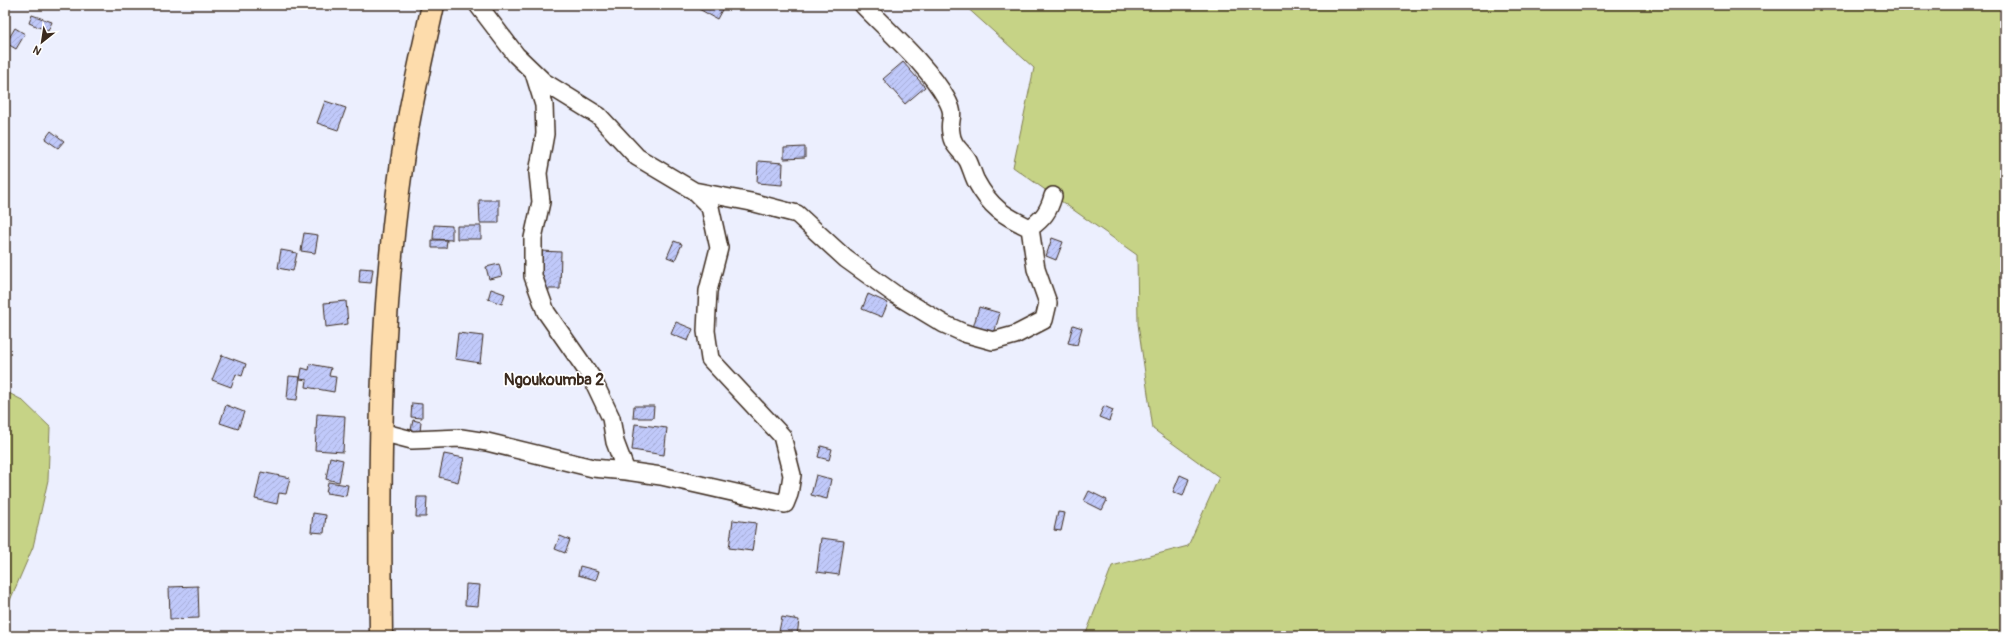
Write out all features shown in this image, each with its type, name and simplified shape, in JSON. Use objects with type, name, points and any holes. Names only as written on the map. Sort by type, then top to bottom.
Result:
[{"type":"main road","points":[[381,636],[381,432],[386,315],[407,130],[433,5]]},
{"type":"street","points":[[381,432],[412,440],[461,438],[487,442],[586,467],[661,476],[727,492],[757,496],[785,504],[789,494],[792,475],[782,436],[710,359],[706,330],[708,291],[719,248],[710,207],[694,191],[637,156],[600,116],[544,82],[516,55],[478,5]]},
{"type":"street","points":[[863,5],[922,65],[946,97],[953,113],[950,132],[955,146],[968,161],[976,181],[990,203],[1006,216],[1030,228]]},
{"type":"street","points":[[533,71],[544,105],[545,134],[538,173],[541,202],[533,238],[533,276],[546,312],[595,384],[611,418],[615,442],[626,471]]},
{"type":"street","points":[[694,191],[751,202],[797,214],[846,259],[896,295],[944,324],[964,333],[993,341],[1015,335],[1044,320],[1048,303],[1036,269],[1030,228]]},
{"type":"street","points":[[1030,228],[1042,219],[1050,206],[1052,196]]},
{"type":"green space","points":[[964,5],[2005,5],[2005,636],[1085,636],[1112,566],[1188,546],[1219,477],[1153,429],[1138,324],[1137,255],[1013,167],[1034,68]]},
{"type":"green space","points":[[5,391],[22,400],[50,427],[48,480],[33,547],[8,605],[5,603]]},
{"type":"building","points":[[702,5],[718,5],[723,8],[717,19],[699,9]]},
{"type":"building","points":[[32,15],[52,22],[48,31],[29,23]]},
{"type":"building","points":[[15,28],[25,34],[16,49],[6,43]]},
{"type":"building","points":[[903,62],[925,87],[905,104],[883,79]]},
{"type":"building","points":[[325,101],[346,108],[338,130],[317,123]]},
{"type":"building","points":[[51,131],[64,141],[58,148],[45,139]]},
{"type":"building","points":[[805,147],[805,158],[784,159],[784,148]]},
{"type":"building","points":[[758,161],[783,163],[782,185],[757,183]]},
{"type":"building","points":[[479,200],[499,200],[499,223],[480,223]]},
{"type":"building","points":[[434,225],[452,226],[452,240],[433,239]]},
{"type":"building","points":[[457,226],[481,226],[481,239],[457,239]]},
{"type":"building","points":[[304,233],[318,235],[315,253],[301,251]]},
{"type":"building","points":[[1052,238],[1063,242],[1056,260],[1046,256]]},
{"type":"building","points":[[432,240],[447,240],[446,248],[432,248]]},
{"type":"building","points":[[674,241],[682,244],[675,260],[667,257]]},
{"type":"building","points":[[281,250],[297,253],[293,271],[278,268]]},
{"type":"building","points":[[541,251],[561,252],[560,289],[540,289]]},
{"type":"building","points":[[499,264],[502,276],[489,279],[486,267]]},
{"type":"building","points":[[360,268],[373,269],[371,283],[359,282]]},
{"type":"building","points":[[491,289],[505,294],[502,304],[488,299]]},
{"type":"building","points":[[868,294],[888,303],[882,317],[862,309]]},
{"type":"building","points":[[346,301],[348,324],[326,327],[324,303]]},
{"type":"building","points":[[979,307],[1000,313],[993,337],[972,331]]},
{"type":"building","points":[[676,322],[693,329],[688,341],[671,334]]},
{"type":"building","points":[[1073,325],[1082,328],[1077,345],[1068,343]]},
{"type":"building","points":[[458,333],[483,336],[480,363],[455,359]]},
{"type":"building","points":[[222,355],[246,364],[242,376],[236,374],[231,387],[212,380]]},
{"type":"building","points":[[310,364],[331,368],[329,376],[336,377],[334,392],[306,387],[307,380],[300,379],[302,368],[309,370]]},
{"type":"building","points":[[289,376],[300,377],[297,400],[287,399]]},
{"type":"building","points":[[412,403],[422,404],[422,418],[411,417]]},
{"type":"building","points":[[226,405],[244,412],[238,429],[220,423]]},
{"type":"building","points":[[634,406],[654,406],[653,418],[633,418]]},
{"type":"building","points":[[1104,406],[1113,410],[1109,421],[1099,417]]},
{"type":"building","points":[[317,414],[345,416],[343,452],[315,450]]},
{"type":"building","points":[[413,420],[421,422],[420,432],[411,430]]},
{"type":"building","points":[[635,424],[667,428],[664,455],[632,450]]},
{"type":"building","points":[[821,446],[832,449],[829,460],[818,457]]},
{"type":"building","points":[[444,454],[464,458],[458,482],[439,477]]},
{"type":"building","points":[[330,457],[343,460],[339,482],[326,479]]},
{"type":"building","points":[[261,472],[290,478],[286,494],[279,493],[277,504],[255,499]]},
{"type":"building","points":[[816,475],[831,479],[827,499],[811,495]]},
{"type":"building","points":[[1180,475],[1189,479],[1183,496],[1173,492]]},
{"type":"building","points":[[328,482],[348,485],[346,496],[326,493]]},
{"type":"building","points":[[1089,491],[1107,500],[1102,510],[1084,501]]},
{"type":"building","points":[[417,497],[427,497],[426,517],[416,517]]},
{"type":"building","points":[[1058,512],[1065,513],[1061,531],[1054,530]]},
{"type":"building","points":[[313,513],[326,515],[324,533],[311,532]]},
{"type":"building","points":[[733,520],[756,523],[752,551],[729,548]]},
{"type":"building","points":[[560,536],[570,540],[565,553],[555,549]]},
{"type":"building","points":[[821,538],[844,541],[839,575],[817,572]]},
{"type":"building","points":[[580,566],[599,571],[596,580],[578,575]]},
{"type":"building","points":[[466,584],[480,585],[478,606],[465,605]]},
{"type":"building","points":[[198,586],[199,618],[170,619],[169,587]]},
{"type":"building","points":[[782,617],[799,620],[797,636],[778,636]]},
{"type":"building","points":[[555,633],[555,636],[527,636],[527,634]]},
{"type":"district","name":"Ngoukoumba 2","points":[[554,379]]}]
